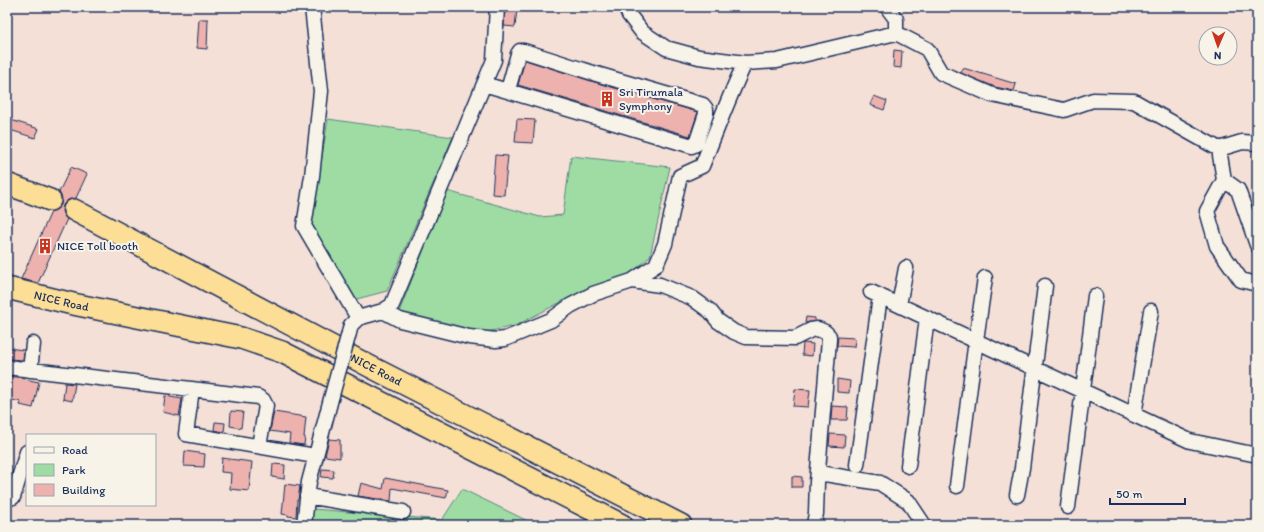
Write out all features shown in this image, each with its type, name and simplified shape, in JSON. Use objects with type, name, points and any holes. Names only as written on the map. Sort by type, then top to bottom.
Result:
[{"type":"highway","points":[[7,184],[50,200]]},
{"type":"highway","name":"NICE Road","points":[[74,210],[378,370],[681,525]]},
{"type":"highway","name":"NICE Road","points":[[7,288],[74,304],[241,338],[282,352],[622,525]]},
{"type":"street","points":[[312,7],[321,91],[313,169],[304,226],[358,318]]},
{"type":"street","points":[[304,525],[309,482],[315,456],[351,325],[358,318],[383,311],[392,305],[494,60],[498,7]]},
{"type":"street","points":[[626,7],[629,15],[642,32],[666,48],[699,57],[745,63],[777,61],[896,33],[927,49],[941,73],[992,95],[1064,110],[1093,100],[1134,101],[1219,149],[1242,142],[1257,143]]},
{"type":"street","points":[[887,7],[896,19],[896,33]]},
{"type":"street","points":[[486,79],[692,146],[696,144],[706,114],[706,109],[703,105],[524,51],[520,51],[518,54],[509,86]]},
{"type":"street","points":[[383,311],[400,320],[417,325],[469,337],[496,340],[551,320],[570,306],[593,294],[632,282],[656,265],[664,244],[680,176],[702,166],[728,103],[732,89],[745,63]]},
{"type":"street","points":[[1219,149],[1224,180],[1207,211],[1217,246],[1241,280],[1257,284]]},
{"type":"street","points":[[1224,180],[1238,190],[1257,245]]},
{"type":"street","points":[[899,305],[906,268]]},
{"type":"street","points":[[957,486],[985,278]]},
{"type":"street","points":[[632,282],[660,285],[692,298],[710,311],[718,321],[734,332],[746,337],[795,338],[811,330],[818,329],[829,336],[814,525]]},
{"type":"street","points":[[1017,495],[1022,468],[1045,286]]},
{"type":"street","points":[[857,465],[876,294],[1190,441],[1257,455]]},
{"type":"street","points":[[1068,507],[1095,296]]},
{"type":"street","points":[[1134,415],[1151,311]]},
{"type":"street","points":[[908,466],[927,318]]},
{"type":"street","points":[[30,370],[33,344]]},
{"type":"street","points":[[7,367],[258,398],[263,400],[266,406],[259,446]]},
{"type":"street","points":[[192,389],[186,434],[315,456]]},
{"type":"street","points":[[7,499],[14,494],[26,455]]},
{"type":"street","points":[[819,473],[880,483],[908,502],[924,525]]},
{"type":"street","points":[[307,496],[403,512]]},
{"type":"green space","points":[[328,119],[453,137],[387,291],[353,300],[311,226]]},
{"type":"green space","points":[[571,156],[670,167],[650,256],[627,278],[584,290],[515,326],[481,333],[399,312],[447,191],[540,217],[563,215]]},
{"type":"green space","points":[[462,489],[536,525],[312,525],[313,509],[442,520]]},
{"type":"building","points":[[505,8],[517,9],[515,27],[504,26]]},
{"type":"building","points":[[199,19],[208,19],[207,49],[197,48]]},
{"type":"building","points":[[894,50],[902,51],[901,68],[893,67]]},
{"type":"building","name":"Sri Tirumala Symphony","points":[[525,60],[698,112],[690,136],[518,85]]},
{"type":"building","points":[[963,68],[1016,84],[1014,91],[995,87],[961,73]]},
{"type":"building","points":[[874,96],[887,101],[884,110],[870,105]]},
{"type":"building","points":[[517,119],[535,120],[533,143],[515,142]]},
{"type":"building","points":[[11,120],[39,129],[35,138],[7,129]]},
{"type":"building","points":[[495,155],[508,156],[504,195],[492,194]]},
{"type":"building","name":"NICE Toll booth","points":[[71,167],[87,174],[76,198],[68,200],[63,205],[62,211],[67,219],[38,283],[21,279],[51,212],[61,205],[62,198],[59,192]]},
{"type":"building","points":[[806,317],[815,318],[815,321],[805,323]]},
{"type":"building","points":[[838,337],[855,338],[854,347],[837,346]]},
{"type":"building","points":[[803,343],[813,344],[812,356],[802,355]]},
{"type":"building","points":[[7,348],[24,350],[23,360],[7,359]]},
{"type":"building","points":[[7,376],[25,378],[24,379],[39,382],[33,408],[20,405],[21,402],[7,399]]},
{"type":"building","points":[[837,379],[850,381],[849,393],[837,392]]},
{"type":"building","points":[[65,383],[75,384],[72,401],[63,399]]},
{"type":"building","points":[[795,389],[810,390],[808,407],[793,406]]},
{"type":"building","points":[[165,396],[182,399],[179,416],[163,412]]},
{"type":"building","points":[[832,406],[848,407],[847,420],[831,420]]},
{"type":"building","points":[[231,411],[243,412],[241,428],[230,426]]},
{"type":"building","points":[[274,412],[306,417],[304,445],[289,443],[290,434],[270,431]]},
{"type":"building","points":[[215,422],[225,423],[224,432],[214,430]]},
{"type":"building","points":[[830,434],[845,435],[844,447],[829,446]]},
{"type":"building","points":[[329,439],[340,440],[340,458],[325,456]]},
{"type":"building","points":[[185,451],[205,454],[204,467],[184,466]]},
{"type":"building","points":[[222,458],[252,462],[249,491],[230,489],[231,473],[221,472]]},
{"type":"building","points":[[273,464],[285,465],[284,479],[272,477]]},
{"type":"building","points":[[322,469],[334,470],[333,478],[321,477]]},
{"type":"building","points":[[792,476],[802,477],[802,487],[792,487]]},
{"type":"building","points":[[385,478],[448,490],[446,498],[392,488],[391,501],[358,496],[361,483],[383,489]]},
{"type":"building","points":[[285,484],[300,486],[296,517],[282,514]]},
{"type":"place","name":"Sri Tirumala Symphony","points":[[607,99]]},
{"type":"place","name":"NICE Toll booth","points":[[45,246]]}]
